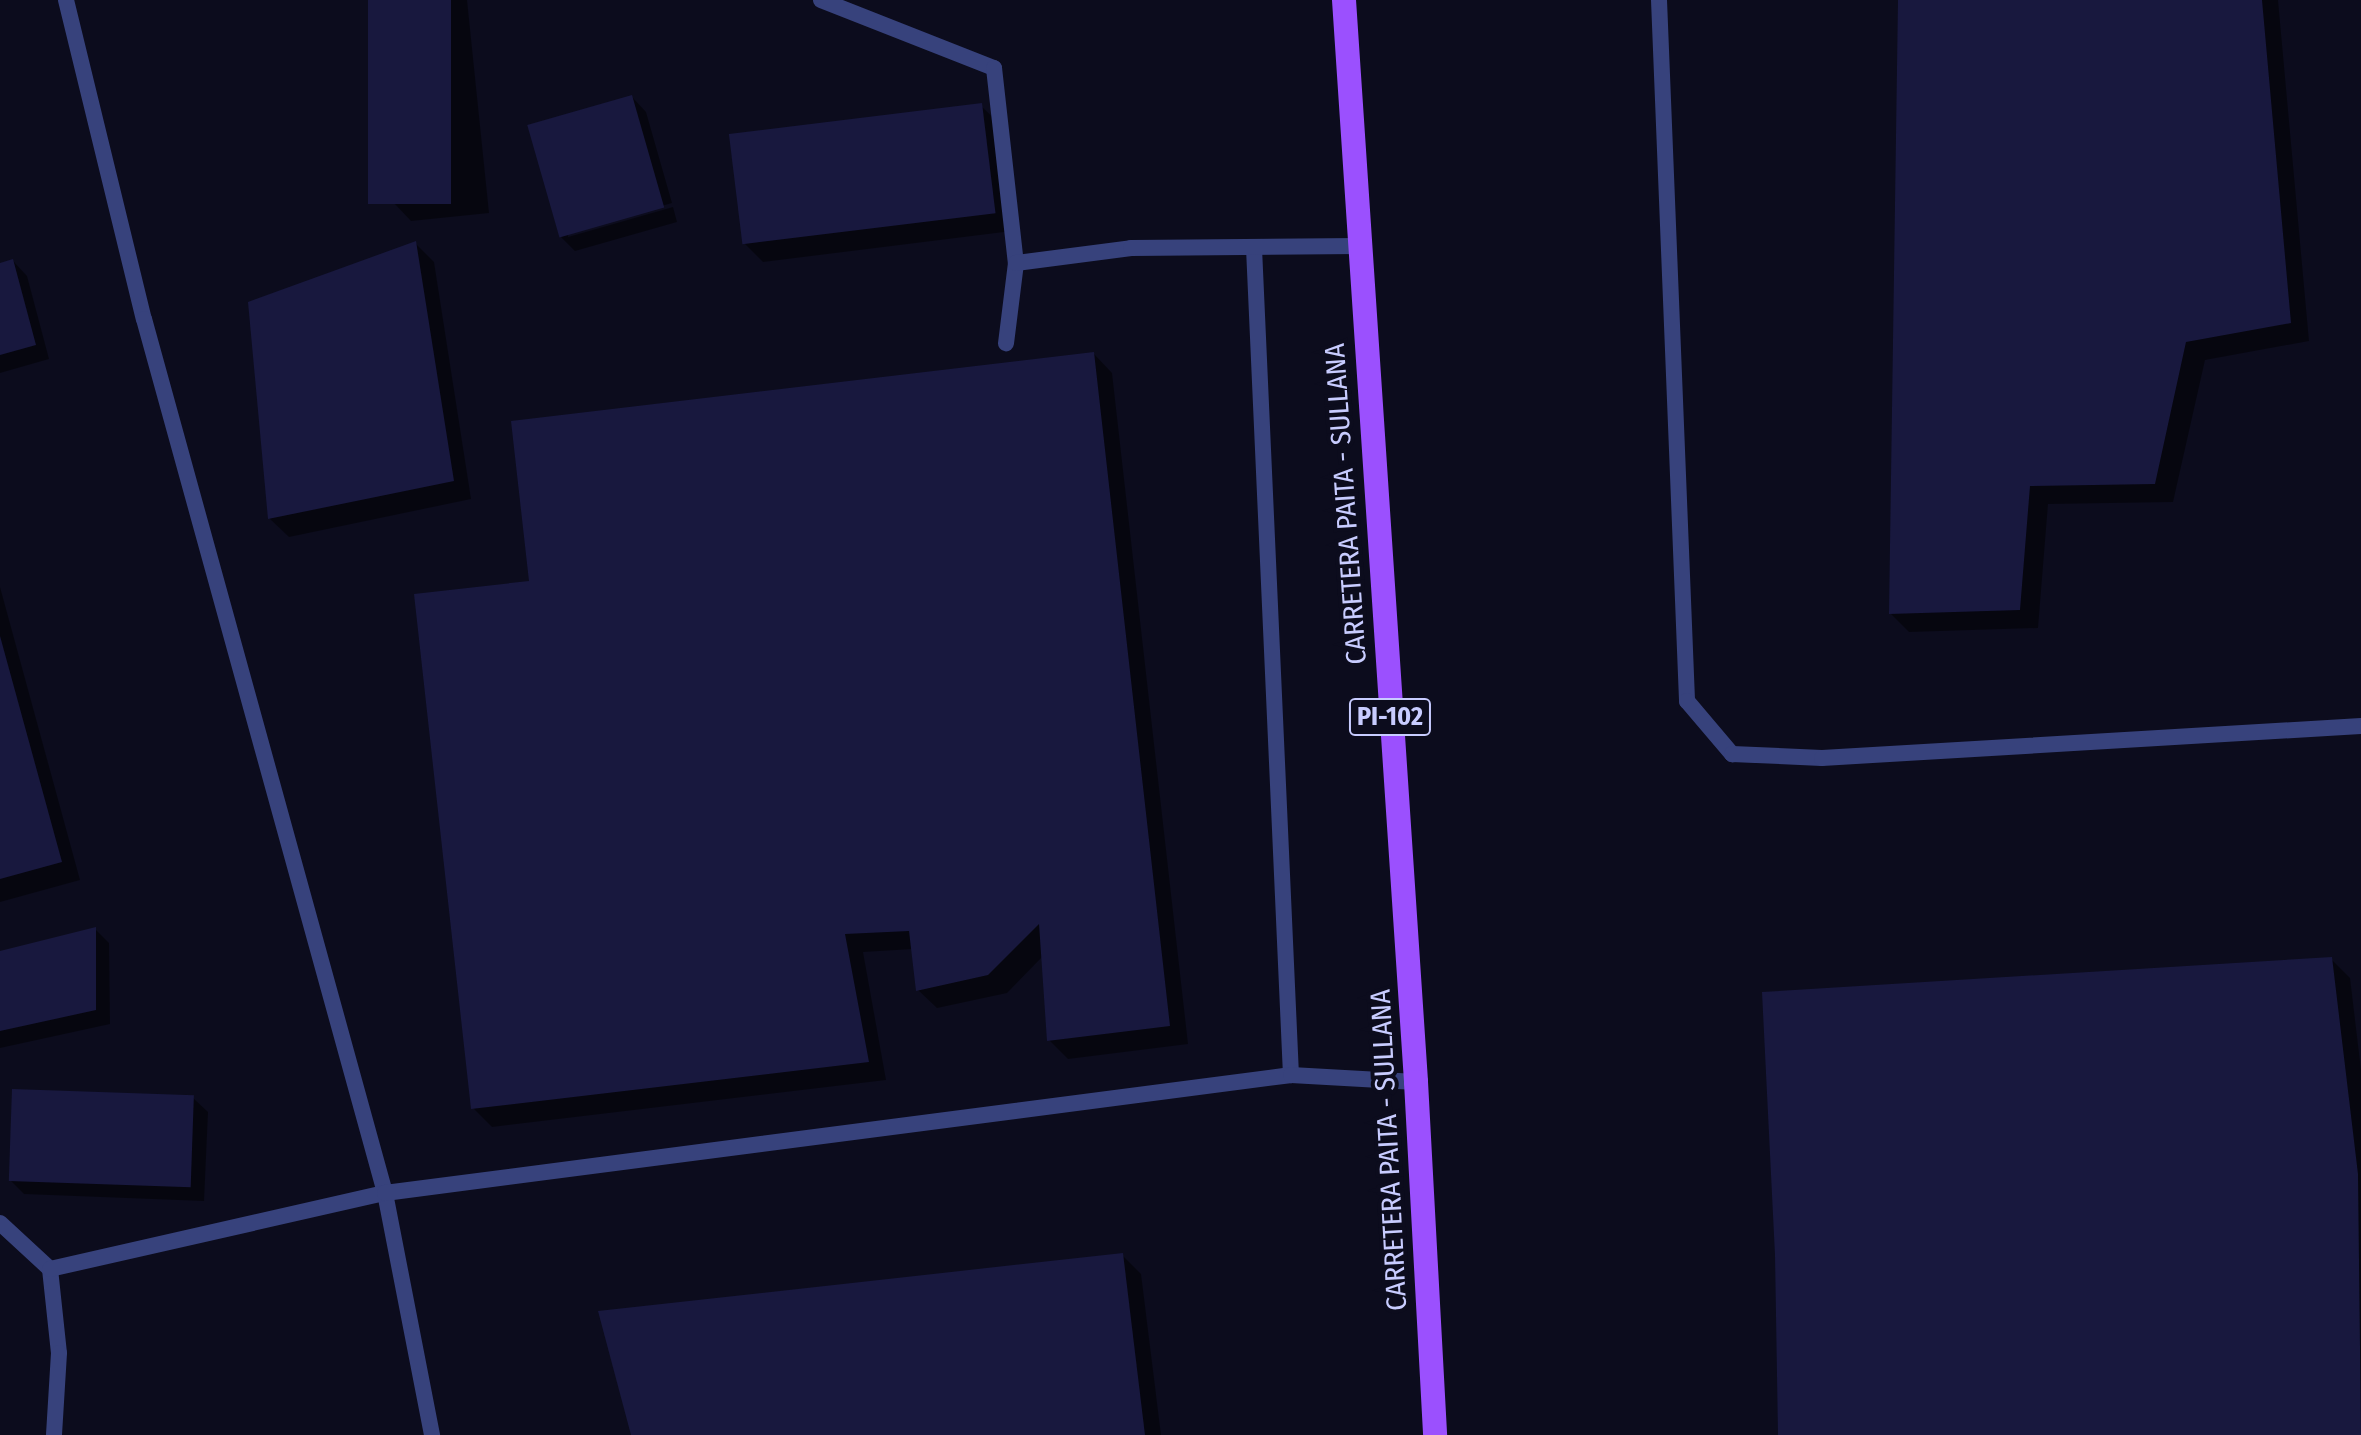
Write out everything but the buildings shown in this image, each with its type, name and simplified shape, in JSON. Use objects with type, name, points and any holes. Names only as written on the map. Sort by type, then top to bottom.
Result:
[{"type":"main road","name":"CARRETERA PAITA - SULLANA","points":[[1344,0],[1416,1082],[1435,1435]]},
{"type":"street","points":[[66,0],[144,319],[385,1193],[432,1435]]},
{"type":"street","points":[[821,0],[994,68],[1016,263],[1006,343]]},
{"type":"street","points":[[1659,0],[1687,701],[1732,754],[1822,758],[2361,726]]},
{"type":"street","points":[[1016,263],[1131,248],[1358,246]]},
{"type":"street","points":[[1254,248],[1291,1075]]},
{"type":"street","points":[[50,1269],[385,1193],[1291,1075],[1416,1082]]},
{"type":"street","points":[[0,1223],[50,1269],[59,1353],[54,1435]]}]
